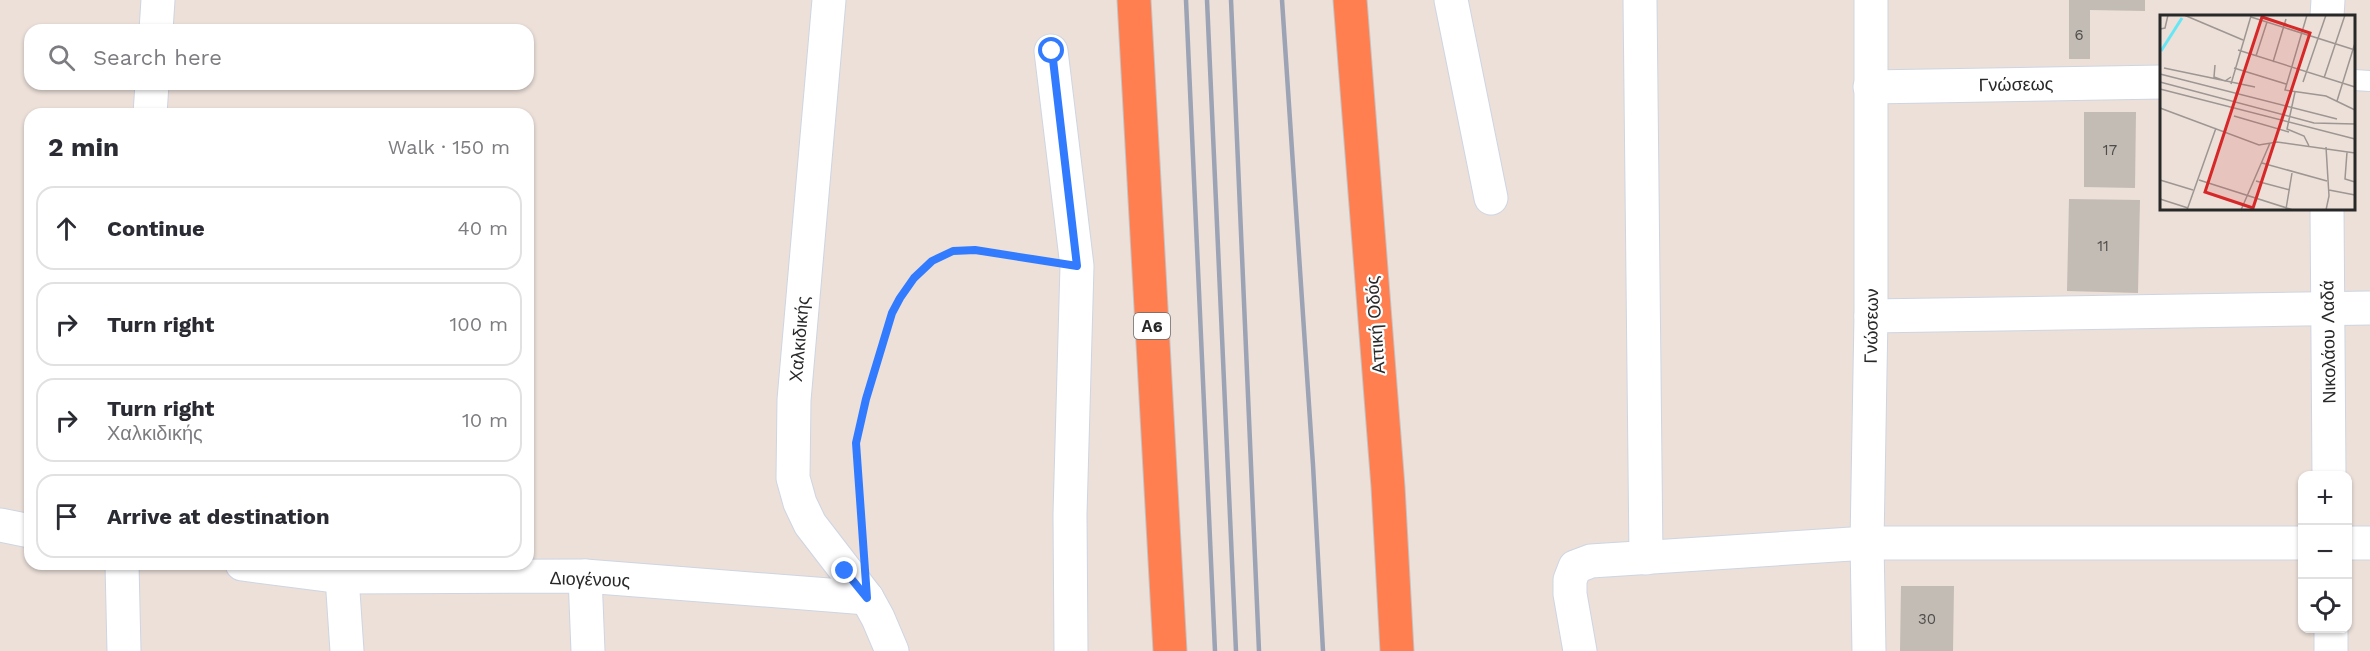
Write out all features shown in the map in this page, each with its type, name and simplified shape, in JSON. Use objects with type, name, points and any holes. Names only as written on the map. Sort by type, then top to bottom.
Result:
[{"type":"highway","name":"Α6","points":[[1134,0],[1170,651]]},
{"type":"highway","name":"Αττική Οδός","points":[[1350,0],[1388,487],[1397,651]]},
{"type":"street","points":[[156,24],[158,0]]},
{"type":"street","name":"Χαλκιδικής","points":[[829,0],[794,400],[793,478],[800,503],[810,524],[867,598],[892,651]]},
{"type":"street","points":[[1451,0],[1491,198]]},
{"type":"street","points":[[1640,0],[1646,558]]},
{"type":"street","name":"Γνώσεων","points":[[1869,651],[1867,543],[1871,316],[1870,0]]},
{"type":"street","points":[[2327,15],[2328,0]]},
{"type":"street","points":[[1052,51],[1077,266],[1070,514],[1071,651]]},
{"type":"street","name":"Γνώσεως","points":[[1870,87],[2160,82]]},
{"type":"street","points":[[150,108],[152,90]]},
{"type":"street","name":"Νικολάου Λαδά","points":[[2327,210],[2329,471]]},
{"type":"street","points":[[1871,316],[2370,308]]},
{"type":"street","points":[[0,525],[24,530]]},
{"type":"street","points":[[1580,651],[1570,594],[1570,580],[1575,567],[1591,561],[1867,543],[2298,543]]},
{"type":"street","points":[[2352,543],[2370,543]]},
{"type":"street","points":[[122,570],[124,651]]},
{"type":"street","name":"Διογένους","points":[[288,570],[342,577],[585,576],[867,598]]},
{"type":"street","points":[[585,576],[588,651]]},
{"type":"street","points":[[342,577],[347,651]]},
{"type":"street","points":[[2331,633],[2331,651]]},
{"type":"lane","points":[[2355,80],[2370,81]]},
{"type":"path","points":[[863,538],[856,443],[866,399],[892,313],[914,278],[932,261],[953,251],[975,250],[1077,266]]},
{"type":"building","points":[[2069,0],[2145,0],[2145,11],[2090,10],[2090,59],[2069,59]]},
{"type":"building","points":[[2084,112],[2136,112],[2135,188],[2084,187]]},
{"type":"building","points":[[2069,199],[2140,200],[2138,293],[2067,291]]},
{"type":"building","points":[[1901,586],[1954,586],[1953,651],[1900,651]]},
{"type":"railway","points":[[1186,0],[1215,651]]},
{"type":"railway","points":[[1207,0],[1236,651]]},
{"type":"railway","points":[[1231,0],[1259,651]]},
{"type":"railway","points":[[1282,0],[1323,651]]},
{"type":"route","points":[[845,571],[867,598],[856,443],[866,399],[892,313],[914,278],[932,261],[953,251],[975,250],[1077,266],[1052,51]]}]
